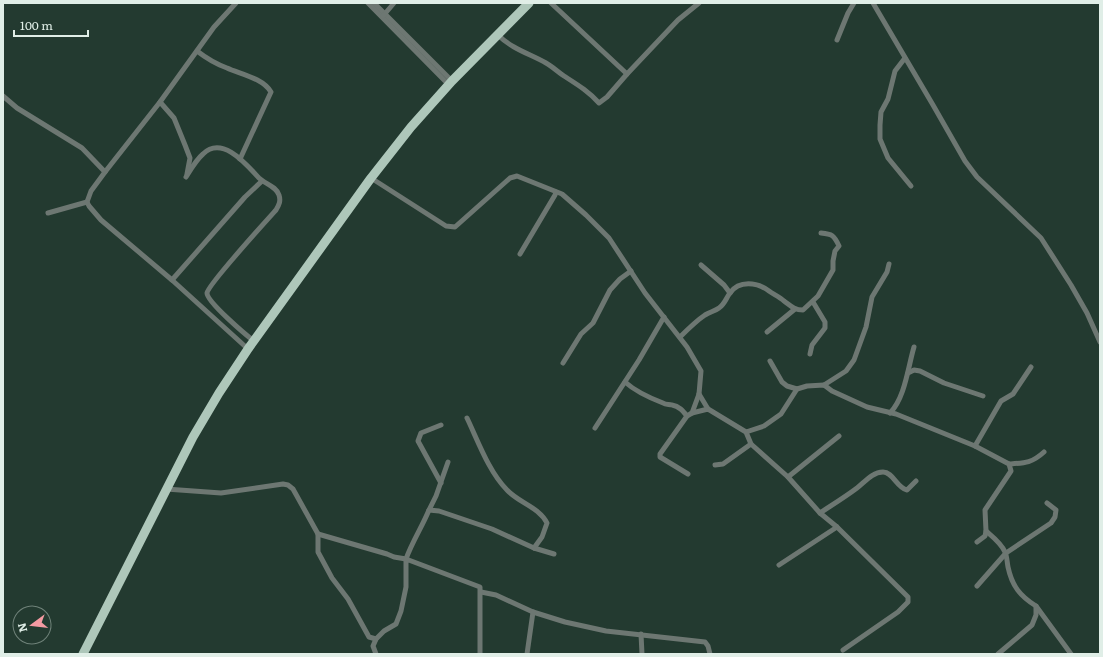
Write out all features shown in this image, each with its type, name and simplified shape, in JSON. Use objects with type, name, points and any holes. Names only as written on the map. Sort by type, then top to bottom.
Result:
[{"type":"highway","points":[[82,654],[193,437],[219,393],[248,349],[371,178],[410,127],[450,83],[529,3]]},
{"type":"street","points":[[87,202],[91,191],[105,172],[160,102],[214,27],[236,3]]},
{"type":"street","points":[[368,3],[383,15],[450,83]]},
{"type":"street","points":[[374,3],[383,15]]},
{"type":"street","points":[[383,15],[394,3]]},
{"type":"street","points":[[551,3],[627,74]]},
{"type":"street","points":[[498,35],[514,47],[547,64],[579,85],[589,92],[599,103],[607,97],[678,20],[699,3]]},
{"type":"street","points":[[837,40],[854,3]]},
{"type":"street","points":[[873,3],[972,172],[1018,217],[1037,233],[1059,264],[1087,312],[1100,342]]},
{"type":"street","points":[[197,51],[212,61],[247,75],[268,87],[271,92],[240,159]]},
{"type":"street","points":[[905,58],[895,71],[888,99],[881,112],[880,139],[888,158],[911,186]]},
{"type":"street","points":[[3,96],[17,108],[82,148],[105,172]]},
{"type":"street","points":[[160,102],[174,118],[190,158],[186,177],[203,154],[207,151],[222,148],[240,159],[262,181],[278,192],[281,200],[278,206],[221,273],[209,288],[207,293],[209,298],[217,307],[254,341]]},
{"type":"street","points":[[371,178],[450,228],[455,227],[514,176],[562,194],[586,215],[609,238],[646,293],[680,337],[701,371],[699,394],[689,414],[660,454],[660,457],[688,474]]},
{"type":"street","points":[[172,280],[262,181]]},
{"type":"street","points":[[520,254],[556,192]]},
{"type":"street","points":[[48,214],[87,202]]},
{"type":"street","points":[[87,202],[101,220],[172,280],[248,349]]},
{"type":"street","points":[[680,337],[695,322],[720,307],[726,301],[730,293],[738,286],[753,283],[767,290],[795,309],[803,310],[818,296],[833,270],[835,251],[839,246],[836,238],[831,234],[820,233]]},
{"type":"street","points":[[770,361],[782,382],[787,386],[797,389],[807,386],[824,385],[846,371],[854,360],[866,327],[872,297],[890,264]]},
{"type":"street","points":[[701,265],[724,285],[730,293]]},
{"type":"street","points":[[563,363],[581,334],[592,323],[610,290],[620,279],[631,271]]},
{"type":"street","points":[[810,354],[812,346],[825,328],[825,322],[812,302]]},
{"type":"street","points":[[767,332],[795,309]]},
{"type":"street","points":[[595,428],[664,317]]},
{"type":"street","points":[[890,413],[896,407],[908,373],[914,347]]},
{"type":"street","points":[[975,446],[1000,401],[1013,394],[1031,367]]},
{"type":"street","points":[[908,373],[914,370],[920,371],[944,383],[983,396]]},
{"type":"street","points":[[624,382],[652,398],[665,404],[680,408],[689,414],[708,409]]},
{"type":"street","points":[[824,385],[832,391],[867,407],[890,413],[975,446],[1009,464],[1026,463],[1037,458],[1044,452]]},
{"type":"street","points":[[746,432],[764,426],[781,414],[797,389]]},
{"type":"street","points":[[699,394],[708,409],[746,432],[751,444],[788,477],[820,513],[908,597],[908,602],[898,612],[844,650]]},
{"type":"street","points":[[467,418],[480,447],[499,481],[509,492],[544,516],[548,524],[542,537],[534,548]]},
{"type":"street","points":[[440,483],[418,441],[421,433],[441,425]]},
{"type":"street","points":[[788,477],[839,436]]},
{"type":"street","points":[[715,465],[723,464],[751,444]]},
{"type":"street","points":[[376,654],[373,646],[376,639],[384,631],[396,624],[398,620],[406,587],[406,559],[412,542],[429,510],[448,462]]},
{"type":"street","points":[[977,542],[984,536],[986,531],[985,510],[1011,471],[1009,464]]},
{"type":"street","points":[[820,513],[859,487],[868,478],[883,472],[888,474],[902,489],[907,490],[916,481]]},
{"type":"street","points":[[166,489],[221,493],[283,484],[288,485],[293,489],[318,534],[318,552],[332,578],[348,599],[369,637],[376,639]]},
{"type":"street","points":[[977,586],[1006,553],[1051,524],[1055,517],[1056,510],[1048,503]]},
{"type":"street","points":[[429,510],[439,511],[492,529],[534,548],[554,554]]},
{"type":"street","points":[[779,565],[836,527]]},
{"type":"street","points":[[986,531],[1006,553],[1008,568],[1016,589],[1029,602],[1036,606],[1071,654]]},
{"type":"street","points":[[318,534],[394,557],[406,559],[479,586],[481,592],[480,654]]},
{"type":"street","points":[[481,592],[496,595],[533,612],[565,622],[606,631],[705,642],[708,646],[710,654]]},
{"type":"street","points":[[998,654],[1032,625],[1036,615],[1036,606]]},
{"type":"street","points":[[527,654],[533,612]]},
{"type":"street","points":[[641,634],[642,654]]}]
